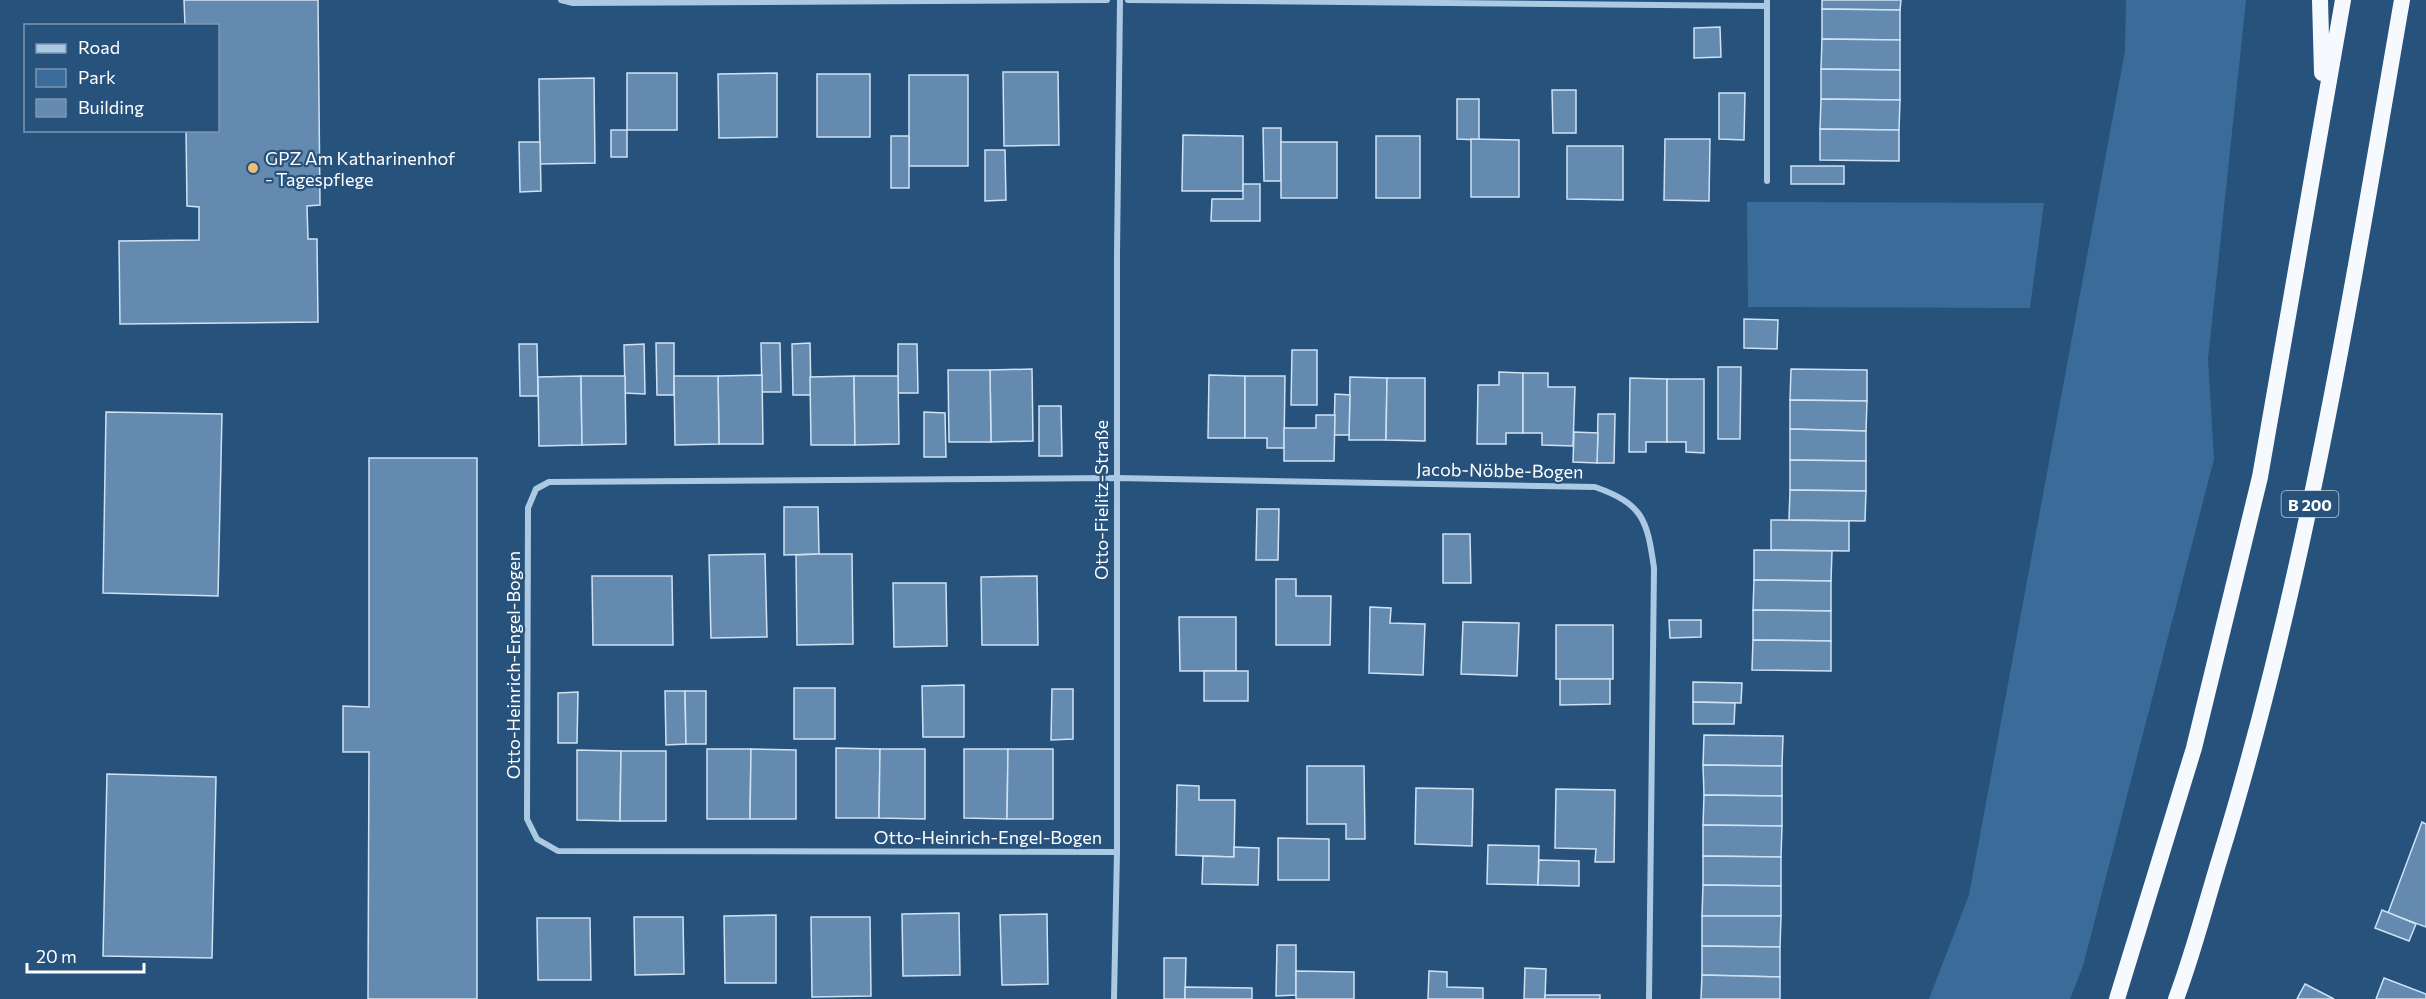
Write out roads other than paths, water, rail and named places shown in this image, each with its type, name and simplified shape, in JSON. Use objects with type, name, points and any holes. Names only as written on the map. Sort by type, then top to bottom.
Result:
[{"type":"highway","points":[[2320,0],[2323,110]]},
{"type":"highway","name":"B 200","points":[[2117,999],[2194,748],[2260,477],[2343,0]]},
{"type":"highway","name":"B 200","points":[[2176,999],[2248,768],[2295,578],[2351,294],[2402,0]]},
{"type":"street","points":[[561,0],[573,3],[1107,0]]},
{"type":"street","name":"Otto-Fielitz-Straße","points":[[1114,999],[1117,852],[1116,478],[1120,0]]},
{"type":"street","points":[[1128,0],[1767,3],[1767,181]]},
{"type":"street","name":"Otto-Heinrich-Engel-Bogen","points":[[1116,478],[549,482],[536,489],[528,508],[527,819],[537,839],[558,851],[1117,852]]},
{"type":"street","name":"Jacob-Nöbbe-Bogen","points":[[1116,478],[1595,487],[1618,495],[1637,510],[1648,531],[1654,568],[1649,999]]},
{"type":"place","name":"GPZ Am Katharinenhof - Tagespflege","points":[[253,168]]}]
